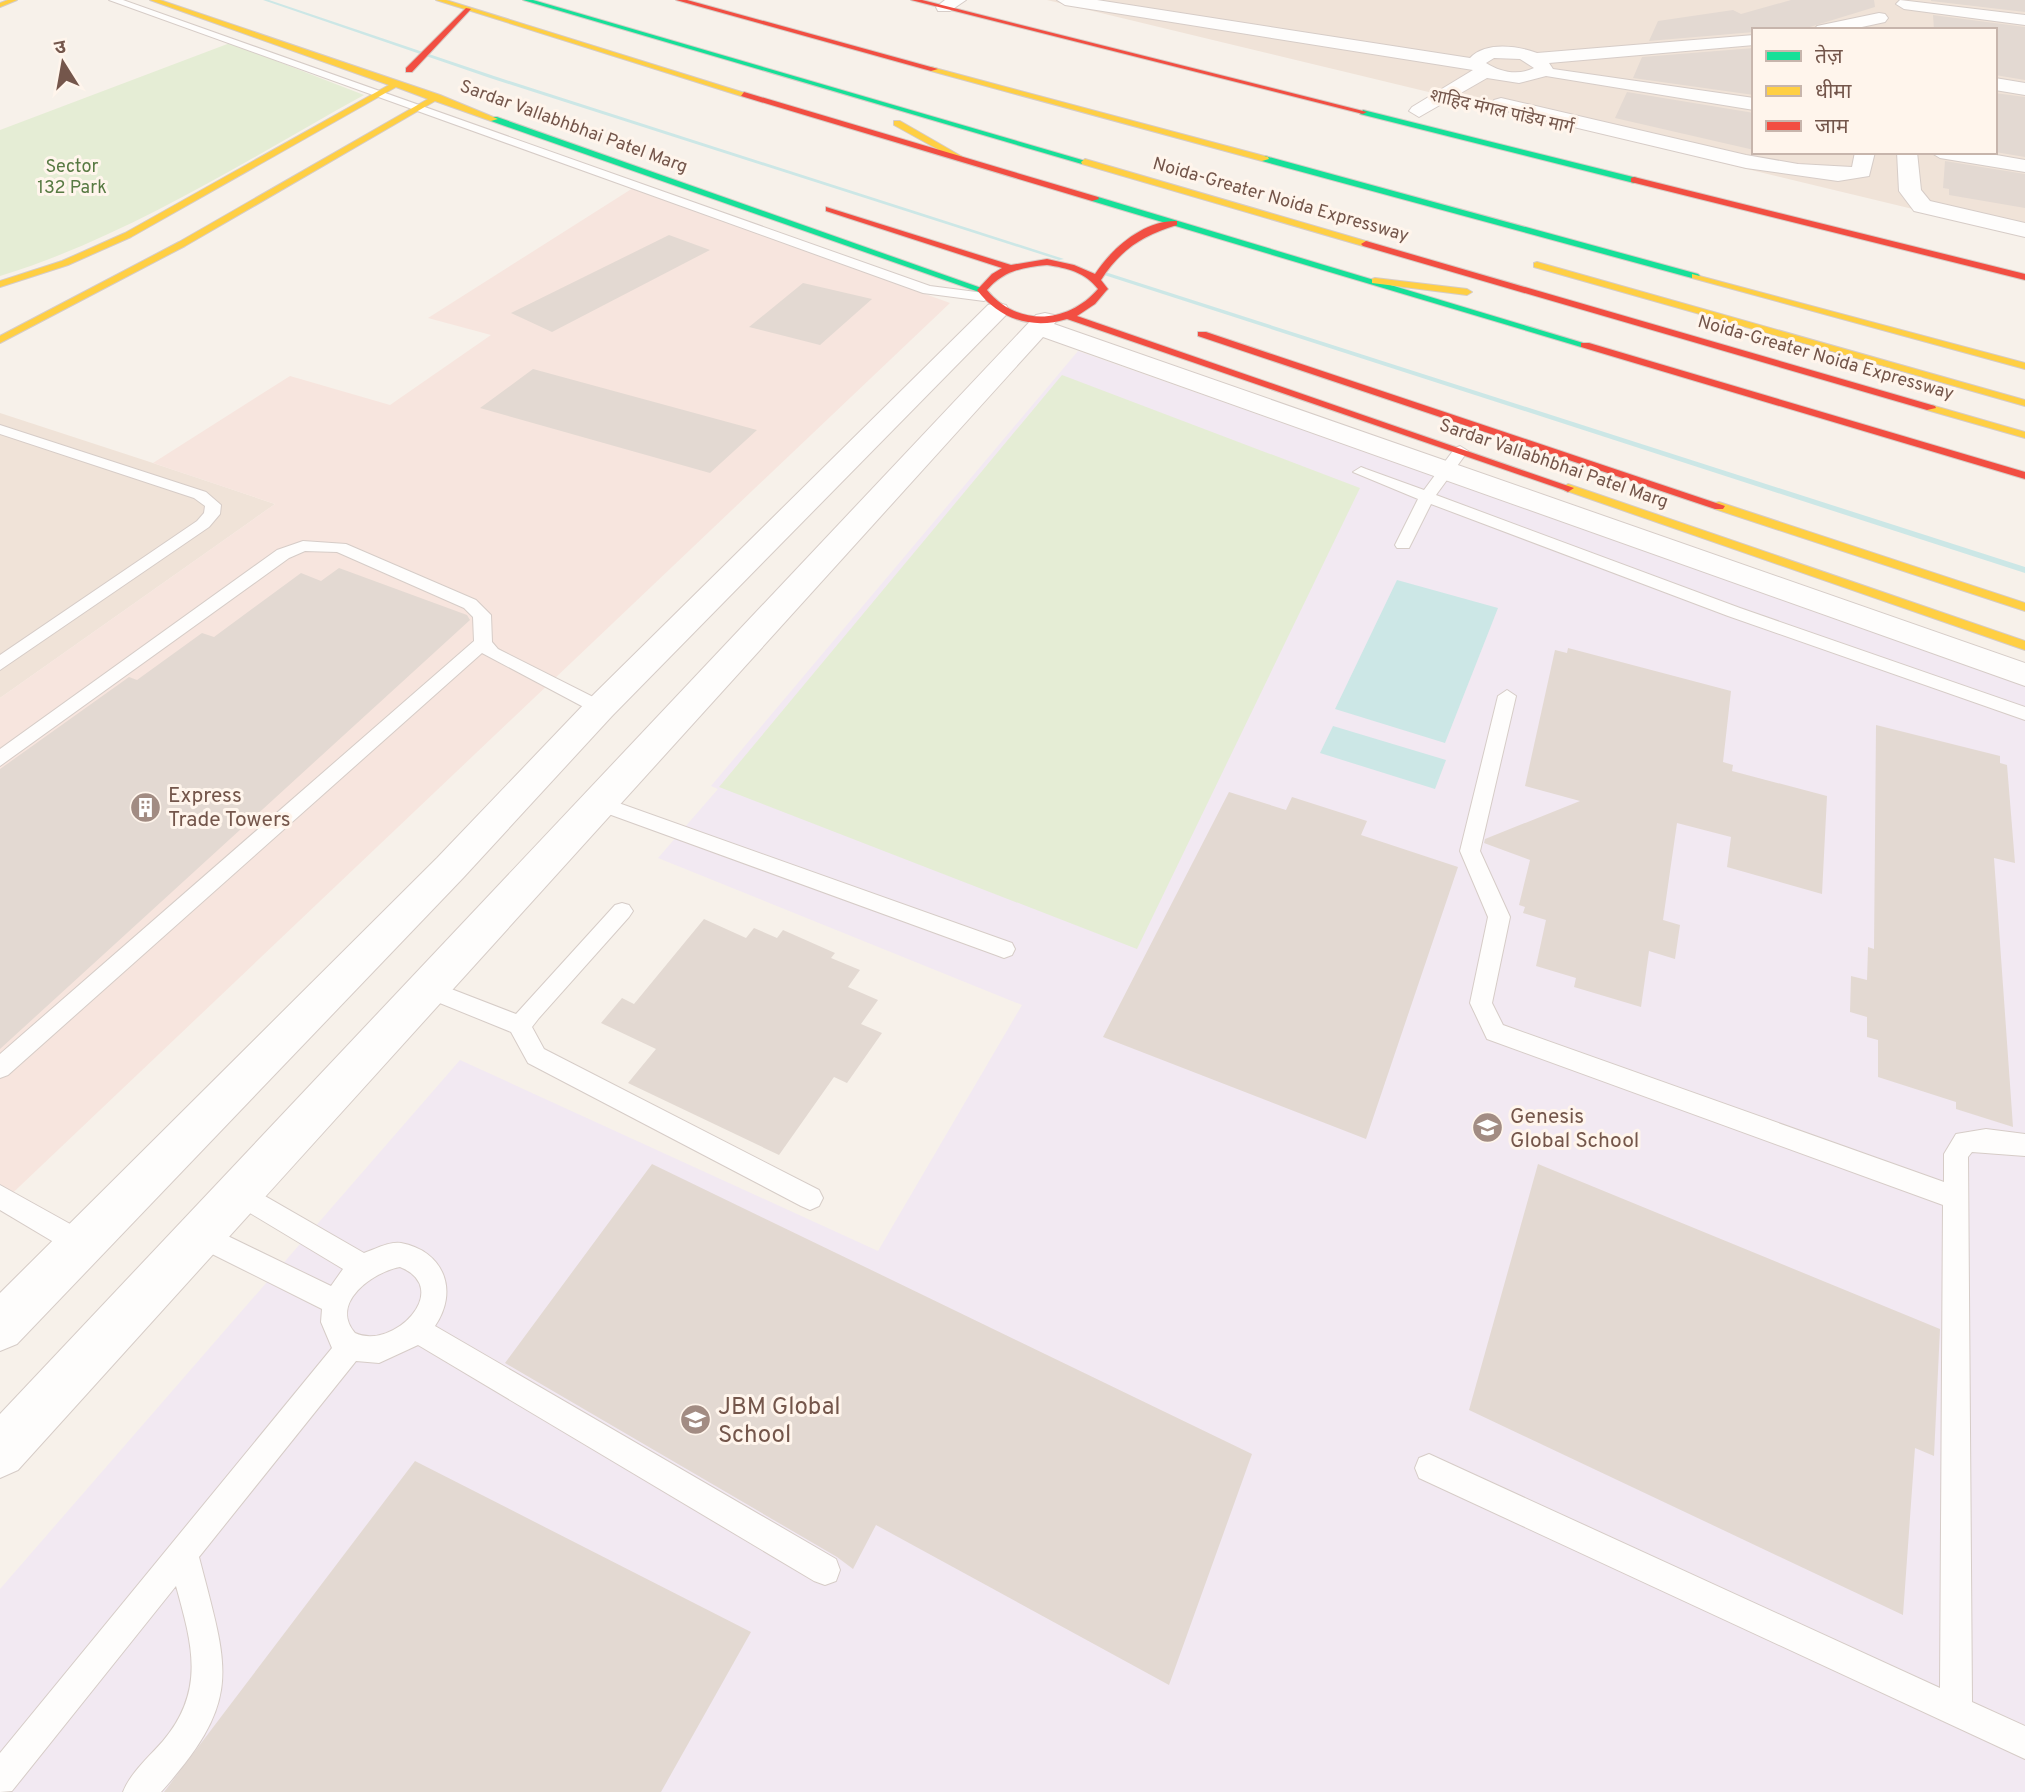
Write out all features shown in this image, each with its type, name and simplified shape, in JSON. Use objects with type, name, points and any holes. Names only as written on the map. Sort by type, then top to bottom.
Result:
[{"type":"main road","points":[[0,5],[14,0]]},
{"type":"main road","name":"Sardar Vallabhbhai Patel Marg","points":[[153,0],[397,84],[423,76],[663,177],[988,299],[1019,318],[1051,321]]},
{"type":"main road","points":[[200,0],[298,33]]},
{"type":"main road","points":[[439,0],[962,159],[1119,213],[1174,223],[1375,281],[2025,476]]},
{"type":"main road","name":"Noida-Greater Noida Expressway","points":[[526,0],[2025,435]]},
{"type":"main road","points":[[679,0],[2025,366]]},
{"type":"main road","points":[[914,0],[951,4],[2025,277]]},
{"type":"main road","name":"शाहिद मंगल पांडेय मार्ग","points":[[971,0],[1419,111],[1454,116],[1607,156]]},
{"type":"main road","points":[[0,340],[182,244],[418,108],[430,46],[468,9]]},
{"type":"main road","points":[[0,284],[65,263],[128,235],[397,84]]},
{"type":"main road","points":[[836,89],[962,159]]},
{"type":"main road","points":[[644,187],[663,177]]},
{"type":"main road","points":[[811,203],[1008,267]]},
{"type":"main road","points":[[1097,278],[1119,244],[1129,237],[1174,223]]},
{"type":"main road","points":[[988,299],[989,277],[1008,267],[1047,262],[1069,253]]},
{"type":"main road","points":[[1047,262],[1076,268],[1097,278],[1107,303],[1051,321]]},
{"type":"main road","name":"Noida-Greater Noida Expressway","points":[[1525,262],[2025,403]]},
{"type":"main road","points":[[1375,281],[1577,304]]},
{"type":"main road","name":"Sardar Vallabhbhai Patel Marg","points":[[1179,327],[2025,607]]},
{"type":"main road","name":"Sardar Vallabhbhai Patel Marg","points":[[1453,461],[2025,646]]},
{"type":"street","points":[[1065,0],[1481,67],[1511,77]]},
{"type":"street","points":[[1904,7],[2025,20]]},
{"type":"street","points":[[1831,28],[1879,16]]},
{"type":"street","points":[[1489,100],[1511,77],[1538,65],[1752,40]]},
{"type":"street","points":[[1481,67],[1479,58],[1499,53],[1538,65],[1752,104]]},
{"type":"street","points":[[1419,111],[1457,90],[1481,67]]},
{"type":"street","points":[[1997,84],[2025,89]]},
{"type":"street","points":[[1457,90],[1755,172],[1848,176],[1862,172],[1865,154]]},
{"type":"street","points":[[1907,154],[1910,191],[1922,206],[2025,230]]},
{"type":"street","points":[[1952,154],[2025,166]]},
{"type":"street","points":[[1910,191],[2025,211]]},
{"type":"street","points":[[0,1326],[450,868],[988,299]]},
{"type":"street","points":[[0,1452],[599,803],[1051,321],[1453,461],[2025,675]]},
{"type":"lane","points":[[114,0],[928,290],[988,299]]},
{"type":"lane","points":[[0,429],[200,495],[213,505],[212,514],[203,524],[0,664]]},
{"type":"lane","points":[[1403,545],[1427,497],[1453,461]]},
{"type":"lane","points":[[1362,472],[1734,612],[2025,714]]},
{"type":"lane","points":[[0,760],[283,554],[303,546],[340,547],[470,604],[482,615],[483,643],[502,659],[600,708]]},
{"type":"lane","points":[[0,1068],[483,643]]},
{"type":"lane","points":[[1507,696],[1469,850],[1499,917],[1481,1003],[1495,1032],[1955,1198]]},
{"type":"lane","points":[[599,803],[1004,949]]},
{"type":"lane","points":[[520,1026],[622,911]]},
{"type":"lane","points":[[428,989],[520,1026],[525,1041],[536,1056],[810,1198]]},
{"type":"lane","points":[[1956,1712],[1956,1154],[1965,1142],[1986,1140],[2025,1145]]},
{"type":"lane","points":[[239,1193],[364,1266]]},
{"type":"lane","points":[[0,1197],[81,1244]]},
{"type":"lane","points":[[201,1235],[336,1302]]},
{"type":"lane","points":[[400,1255],[416,1258],[429,1266],[435,1280],[436,1296],[429,1314],[417,1330],[401,1342],[384,1349],[366,1351],[350,1347],[341,1339],[335,1328],[336,1302],[342,1288],[364,1266],[382,1258],[400,1255]]},
{"type":"lane","points":[[417,1330],[825,1570]]},
{"type":"lane","points":[[0,1779],[350,1347]]},
{"type":"lane","points":[[1429,1468],[2025,1743]]},
{"type":"lane","points":[[139,1792],[194,1726],[208,1693],[207,1658],[183,1555]]},
{"type":"shaded area","points":[[1047,0],[2025,0],[2025,236]]},
{"type":"shaded area","points":[[633,188],[950,303],[0,1205],[0,698],[275,504],[153,463],[290,376],[390,405],[491,335],[428,318]]},
{"type":"shaded area","points":[[1078,351],[2025,684],[2025,1792],[0,1792],[0,1589],[460,1060],[878,1251],[1022,1005],[658,858],[718,789],[711,786]]},
{"type":"shaded area","points":[[0,413],[153,463],[275,504],[0,698]]},
{"type":"green space","name":"Sector 132 Park","points":[[230,43],[364,95],[141,218],[95,240],[0,276],[0,130]]},
{"type":"green space","points":[[1062,375],[1360,488],[1137,949],[719,787]]},
{"type":"water","points":[[1397,580],[1498,608],[1445,743],[1335,709]]},
{"type":"water","points":[[1333,726],[1446,760],[1435,789],[1320,753]]},
{"type":"building","points":[[1791,0],[1874,0],[1875,7],[1807,28],[1752,28],[1752,32],[1649,41],[1658,21],[1733,10],[1741,14]]},
{"type":"building","points":[[2025,0],[2025,12],[1931,1]]},
{"type":"building","points":[[1933,15],[2025,27],[2025,80],[1997,75],[1997,28],[1934,28]]},
{"type":"building","points":[[1752,48],[1752,95],[1633,78],[1642,57]]},
{"type":"building","points":[[1627,92],[1752,113],[1752,150],[1615,118]]},
{"type":"building","points":[[1997,93],[2025,97],[2025,157],[1997,152]]},
{"type":"building","points":[[1945,161],[2025,174],[2025,208],[1949,195],[1949,189],[1943,188]]},
{"type":"building","points":[[669,235],[710,250],[552,332],[511,313]]},
{"type":"building","points":[[803,283],[872,299],[820,345],[749,327]]},
{"type":"building","points":[[533,369],[757,430],[710,473],[480,408]]},
{"type":"building","name":"Express Trade Towers","points":[[339,568],[467,615],[470,620],[0,1049],[0,769],[129,677],[137,680],[202,633],[214,637],[301,573],[321,581]]},
{"type":"building","points":[[1568,648],[1731,691],[1723,762],[1733,765],[1732,771],[1827,796],[1822,894],[1727,867],[1731,837],[1677,823],[1663,920],[1680,925],[1675,959],[1649,951],[1641,1007],[1574,987],[1576,978],[1536,966],[1546,920],[1523,913],[1525,907],[1519,905],[1530,860],[1484,843],[1485,839],[1580,801],[1525,786],[1555,650],[1567,653]]},
{"type":"building","points":[[1876,725],[2000,756],[2000,763],[2007,765],[2015,863],[1994,858],[2013,1127],[1956,1109],[1956,1102],[1878,1077],[1878,1040],[1867,1037],[1867,1017],[1850,1012],[1851,976],[1867,980],[1868,947],[1874,949]]},
{"type":"building","points":[[1229,792],[1286,810],[1292,797],[1367,821],[1361,835],[1458,867],[1366,1139],[1103,1037]]},
{"type":"building","points":[[704,919],[746,938],[754,928],[777,938],[783,930],[835,953],[831,958],[860,970],[848,987],[878,1000],[861,1024],[882,1033],[847,1083],[834,1077],[779,1155],[628,1083],[656,1049],[601,1023],[622,998],[634,1004]]},
{"type":"building","points":[[652,1164],[1252,1454],[1169,1685],[876,1525],[853,1569],[837,1557],[505,1363]]},
{"type":"building","points":[[1538,1164],[1940,1329],[1934,1456],[1915,1448],[1903,1615],[1469,1410]]},
{"type":"building","points":[[415,1461],[751,1632],[661,1792],[164,1792]]},
{"type":"waterway","points":[[265,0],[492,77],[1061,259]]},
{"type":"waterway","points":[[1100,272],[2025,570]]},
{"type":"traffic: fast","points":[[526,0],[1085,162]]},
{"type":"traffic: fast","points":[[1363,112],[1634,180]]},
{"type":"traffic: fast","points":[[494,119],[982,290]]},
{"type":"traffic: fast","points":[[1265,159],[1695,276]]},
{"type":"traffic: fast","points":[[1095,199],[1585,345]]},
{"type":"traffic: slow","points":[[0,5],[14,0]]},
{"type":"traffic: slow","points":[[153,0],[494,119]]},
{"type":"traffic: slow","points":[[439,0],[744,94]]},
{"type":"traffic: slow","points":[[934,69],[1265,159]]},
{"type":"traffic: slow","points":[[0,284],[65,263],[128,235],[397,84]]},
{"type":"traffic: slow","points":[[0,340],[182,244],[437,97]]},
{"type":"traffic: slow","points":[[897,123],[962,159]]},
{"type":"traffic: slow","points":[[1085,162],[1366,244]]},
{"type":"traffic: slow","points":[[1537,265],[2025,403]]},
{"type":"traffic: slow","points":[[1695,276],[2025,366]]},
{"type":"traffic: slow","points":[[1375,281],[1467,292]]},
{"type":"traffic: slow","points":[[1931,408],[2025,435]]},
{"type":"traffic: slow","points":[[1568,488],[2025,646]]},
{"type":"traffic: slow","points":[[1719,506],[2025,607]]},
{"type":"traffic: jam","points":[[679,0],[934,69]]},
{"type":"traffic: jam","points":[[914,0],[1363,112]]},
{"type":"traffic: jam","points":[[409,70],[468,9]]},
{"type":"traffic: jam","points":[[744,94],[1095,199]]},
{"type":"traffic: jam","points":[[1634,180],[2025,277]]},
{"type":"traffic: jam","points":[[829,209],[1008,267]]},
{"type":"traffic: jam","points":[[1097,278],[1112,257],[1130,242],[1150,231],[1174,223]]},
{"type":"traffic: jam","points":[[1366,244],[1931,408]]},
{"type":"traffic: jam","points":[[1047,262],[1085,272],[1103,289],[1092,302],[1077,312],[1042,320],[1025,319],[1008,313],[993,304],[982,290],[995,276],[1011,268],[1047,262]]},
{"type":"traffic: jam","points":[[1071,317],[1568,488]]},
{"type":"traffic: jam","points":[[1202,334],[1719,506]]},
{"type":"traffic: jam","points":[[1585,345],[2025,476]]},
{"type":"place","name":"Express Trade Towers","points":[[145,807]]},
{"type":"place","name":"Genesis Global School","points":[[1487,1128]]},
{"type":"place","name":"JBM Global School","points":[[695,1420]]}]
